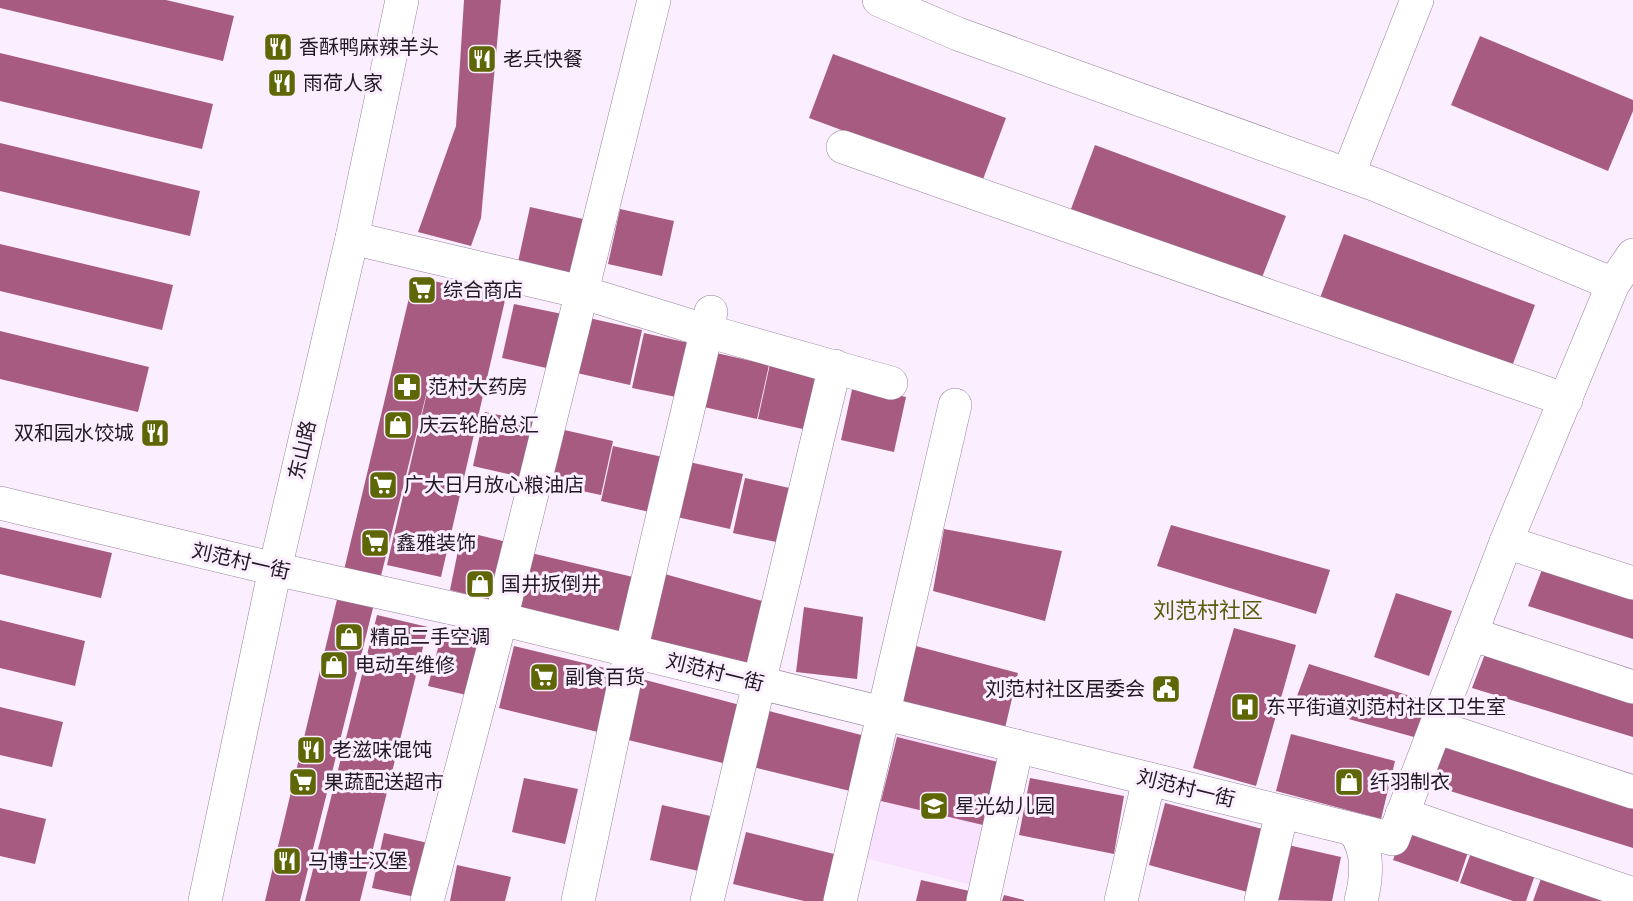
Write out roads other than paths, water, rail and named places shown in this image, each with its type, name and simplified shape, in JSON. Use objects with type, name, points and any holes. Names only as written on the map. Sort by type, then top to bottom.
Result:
[{"type":"street","name":"东山路","points":[[205,901],[275,569],[352,238],[402,0]]},
{"type":"street","points":[[427,901],[501,619],[654,0]]},
{"type":"street","points":[[879,0],[958,34],[1625,272],[1566,399],[1506,542],[1397,827]]},
{"type":"street","points":[[1348,175],[1417,0]]},
{"type":"street","points":[[843,147],[1566,399]]},
{"type":"street","points":[[352,238],[709,321],[835,366],[891,383]]},
{"type":"street","points":[[578,901],[632,651],[709,321]]},
{"type":"street","points":[[706,901],[835,366]]},
{"type":"street","points":[[840,901],[955,405]]},
{"type":"street","name":"刘范村一街","points":[[0,503],[275,569],[501,619],[1352,829],[1397,827],[1633,894]]},
{"type":"street","points":[[1506,542],[1633,583]]},
{"type":"street","points":[[1471,634],[1633,687]]},
{"type":"street","points":[[1436,727],[1633,792]]},
{"type":"street","points":[[983,901],[1017,746]]},
{"type":"street","points":[[1122,901],[1149,779]]},
{"type":"street","points":[[1261,901],[1282,812]]},
{"type":"street","points":[[1352,829],[1361,840],[1365,854],[1366,866],[1361,901]]},
{"type":"place","name":"香酥鸭麻辣羊头","points":[[278,47]]},
{"type":"place","name":"老兵快餐","points":[[482,59]]},
{"type":"place","name":"雨荷人家","points":[[282,83]]},
{"type":"place","name":"综合商店","points":[[422,290]]},
{"type":"place","name":"范村大药房","points":[[407,387]]},
{"type":"place","name":"庆云轮胎总汇","points":[[398,425]]},
{"type":"place","name":"双和园水饺城","points":[[155,433]]},
{"type":"place","name":"广大日月放心粮油店","points":[[383,485]]},
{"type":"place","name":"鑫雅装饰","points":[[375,543]]},
{"type":"place","name":"国井扳倒井","points":[[480,584]]},
{"type":"place","name":"精品二手空调","points":[[349,637]]},
{"type":"place","name":"电动车维修","points":[[334,665]]},
{"type":"place","name":"副食百货","points":[[544,677]]},
{"type":"place","name":"刘范村社区居委会","points":[[1166,689]]},
{"type":"place","name":"东平街道刘范村社区卫生室","points":[[1245,707]]},
{"type":"place","name":"老滋味馄饨","points":[[311,750]]},
{"type":"place","name":"果蔬配送超市","points":[[303,782]]},
{"type":"place","name":"纤羽制衣","points":[[1349,782]]},
{"type":"place","name":"星光幼儿园","points":[[934,806]]},
{"type":"place","name":"马博士汉堡","points":[[287,861]]},
{"type":"district","name":"刘范村社区","points":[[1208,610]]}]
